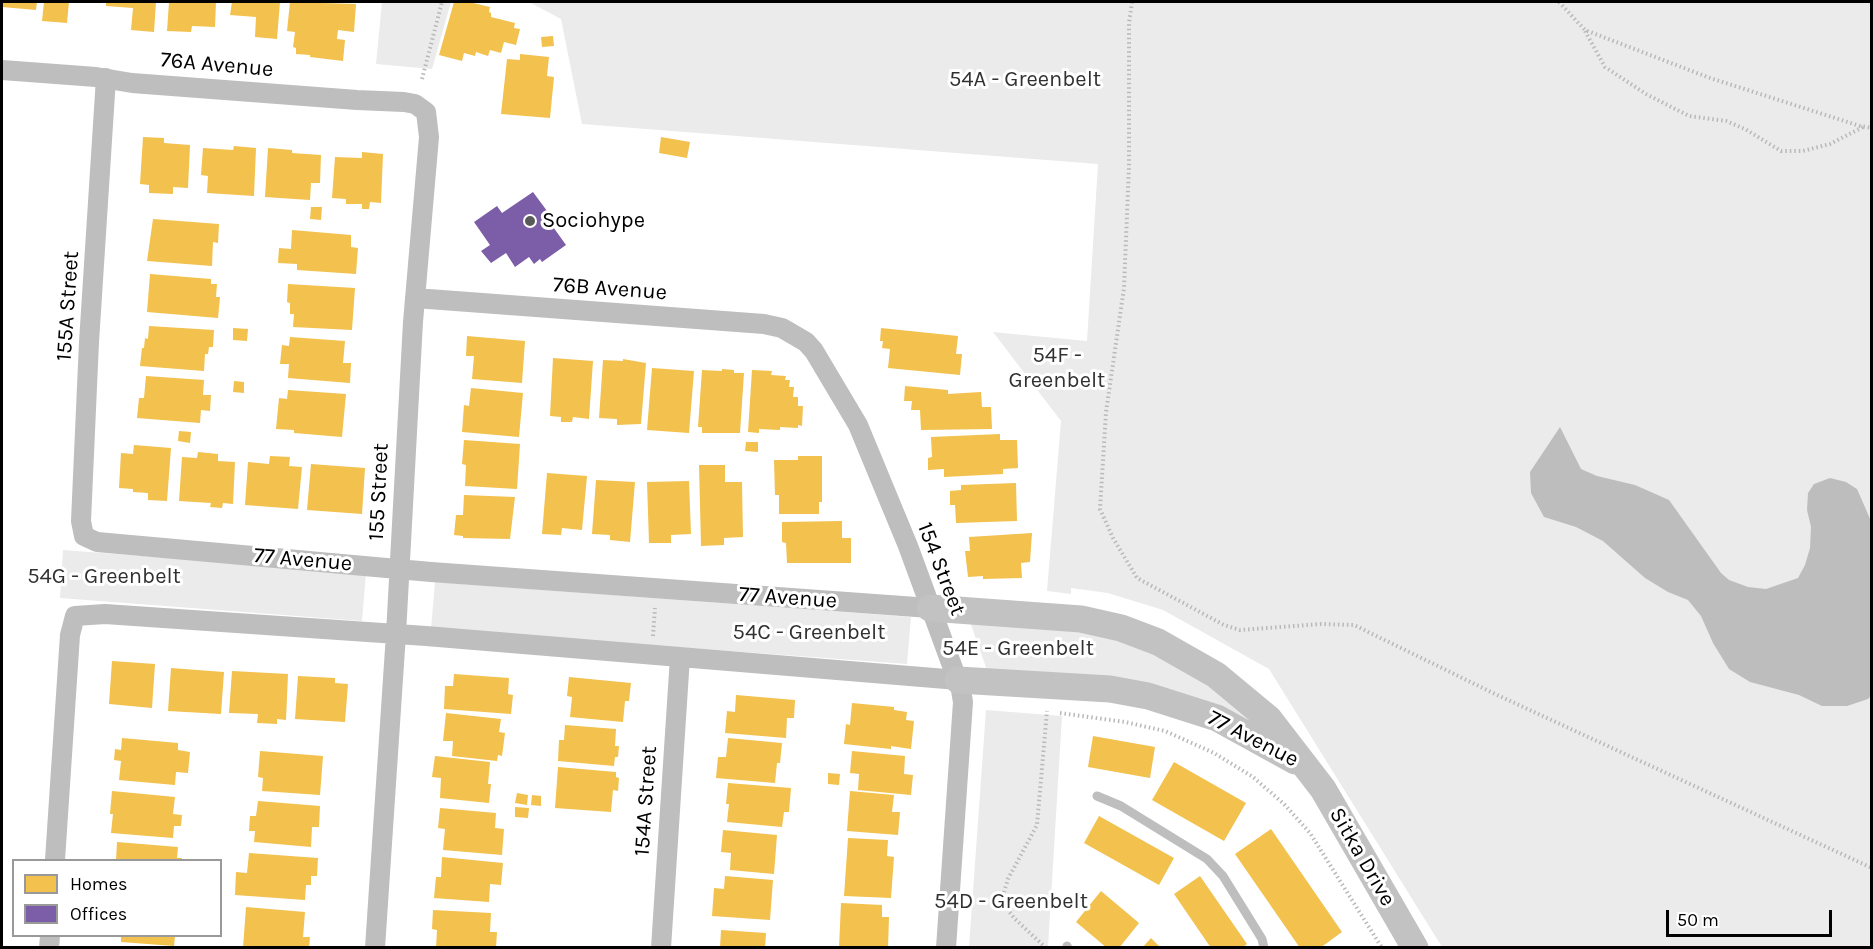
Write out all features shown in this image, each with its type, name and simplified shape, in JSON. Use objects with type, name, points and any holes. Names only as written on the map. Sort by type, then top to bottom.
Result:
[{"type":"street","name":"76A Avenue","points":[[2,70],[346,100],[404,102],[415,104],[426,112]]},
{"type":"street","name":"155A Street","points":[[84,536],[81,521],[89,342],[106,78]]},
{"type":"street","name":"155 Street","points":[[375,948],[415,298],[429,137],[426,112]]},
{"type":"street","name":"76B Avenue","points":[[415,298],[764,324],[782,328],[799,338]]},
{"type":"street","name":"154 Street","points":[[799,338],[814,351],[858,425],[908,546],[958,680],[963,702],[946,948]]},
{"type":"street","name":"77 Avenue","points":[[84,536],[97,542],[399,569],[1081,619],[1121,628],[1158,642],[1216,675],[1269,719],[1306,768]]},
{"type":"street","name":"77 Avenue","points":[[55,859],[70,635],[75,616],[105,614],[396,634],[958,680],[1110,689],[1148,696],[1217,718],[1306,768]]},
{"type":"street","name":"154A Street","points":[[661,948],[680,657]]},
{"type":"street","name":"Sitka Drive","points":[[1306,768],[1323,789],[1415,948]]},
{"type":"lane","points":[[1097,796],[1121,806],[1207,859],[1223,876],[1262,939],[1264,948]]},
{"type":"path","points":[[422,79],[442,2]]},
{"type":"path","points":[[1132,2],[1129,23],[1129,166],[1124,288],[1106,412],[1100,508],[1113,538],[1137,578],[1224,625],[1240,630],[1322,624],[1354,625],[1505,699],[1872,868]]},
{"type":"path","points":[[1559,2],[1585,30],[1605,67],[1646,94],[1689,116],[1726,121],[1745,129],[1781,151],[1803,151],[1830,144],[1864,127]]},
{"type":"path","points":[[1585,30],[1710,78],[1872,128]]},
{"type":"path","points":[[652,646],[655,607]]},
{"type":"path","points":[[1038,710],[1125,722],[1165,731],[1215,753],[1253,777],[1284,804],[1310,833],[1382,948]]},
{"type":"path","points":[[1046,948],[1008,910],[1004,892],[1008,879],[1037,825],[1047,711]]},
{"type":"green space","points":[[382,2],[451,2],[432,69],[376,64]]},
{"type":"green space","points":[[529,2],[1871,2],[1871,947],[1442,947],[1269,669],[1163,610],[1108,593],[1071,588],[1071,594],[1047,591],[1061,421],[993,332],[1087,341],[1098,164],[582,124],[561,19]]},
{"type":"green space","name":"54G - Greenbelt","points":[[63,550],[366,573],[362,621],[60,598]]},
{"type":"green space","name":"54C - Greenbelt","points":[[435,582],[911,617],[907,664],[431,629]]},
{"type":"green space","name":"54E - Greenbelt","points":[[969,619],[1081,628],[1126,640],[1185,665],[1265,726],[988,673]]},
{"type":"green space","name":"54D - Greenbelt","points":[[986,710],[1062,716],[1048,947],[969,947]]},
{"type":"shaded area","points":[[1560,427],[1581,469],[1597,476],[1635,485],[1669,500],[1721,573],[1729,580],[1748,587],[1766,589],[1798,578],[1810,548],[1808,493],[1814,484],[1830,478],[1846,482],[1857,489],[1871,521],[1871,696],[1847,706],[1822,706],[1799,695],[1750,682],[1729,669],[1713,643],[1701,616],[1688,600],[1668,592],[1645,578],[1603,541],[1576,527],[1544,517],[1531,493],[1530,472]]},
{"type":"building: Homes","points":[[2,2],[37,2],[36,10],[2,7]]},
{"type":"building: Homes","points":[[44,2],[69,2],[67,23],[42,21]]},
{"type":"building: Homes","points":[[106,2],[156,2],[154,32],[131,30],[133,8],[106,6]]},
{"type":"building: Homes","points":[[169,2],[216,2],[215,27],[192,26],[191,32],[167,31]]},
{"type":"building: Homes","points":[[232,2],[280,2],[277,39],[255,37],[256,17],[230,15]]},
{"type":"building: Homes","points":[[290,2],[356,4],[354,32],[338,30],[337,39],[345,40],[343,61],[296,54],[296,48],[293,47],[295,32],[287,31]]},
{"type":"building: Homes","points":[[454,2],[469,2],[490,7],[491,17],[515,23],[514,28],[520,29],[516,45],[504,42],[501,53],[490,50],[488,56],[476,52],[475,56],[464,53],[462,61],[439,55]]},
{"type":"building: Homes","points":[[553,36],[554,46],[542,47],[541,37]]},
{"type":"building: Homes","points":[[520,54],[549,57],[547,76],[554,77],[550,118],[501,114],[507,59],[520,60]]},
{"type":"building: Homes","points":[[143,137],[164,138],[164,143],[190,145],[188,188],[173,187],[173,194],[149,193],[149,185],[140,184]]},
{"type":"building: Homes","points":[[661,137],[690,142],[687,158],[659,153]]},
{"type":"building: Homes","points":[[234,146],[256,148],[254,196],[207,193],[208,176],[201,175],[203,148],[233,150]]},
{"type":"building: Homes","points":[[268,148],[292,150],[292,153],[321,155],[320,183],[311,183],[310,200],[265,197]]},
{"type":"building: Homes","points":[[362,152],[383,154],[381,203],[370,202],[369,209],[362,209],[362,204],[346,204],[346,199],[332,198],[335,157],[362,158]]},
{"type":"building: Homes","points":[[311,207],[322,207],[321,220],[310,219]]},
{"type":"building: Homes","points":[[153,219],[219,224],[218,243],[213,242],[212,266],[147,261]]},
{"type":"building: Homes","points":[[292,230],[351,235],[351,247],[358,248],[356,274],[297,270],[297,264],[278,263],[279,248],[291,249]]},
{"type":"building: Homes","points":[[150,274],[211,279],[211,284],[217,284],[216,297],[220,297],[218,318],[147,312]]},
{"type":"building: Homes","points":[[288,284],[355,288],[352,330],[293,327],[294,314],[290,314],[290,303],[287,302]]},
{"type":"building: Homes","points":[[149,326],[214,330],[213,347],[209,347],[208,354],[205,354],[204,371],[140,366],[142,348],[144,348],[145,338],[148,339]]},
{"type":"building: Homes","points":[[233,328],[248,329],[247,341],[233,340]]},
{"type":"building: Homes","points":[[881,328],[958,336],[956,354],[962,354],[960,375],[888,368],[890,349],[882,348]]},
{"type":"building: Homes","points":[[467,336],[525,341],[522,383],[472,379],[474,356],[466,356]]},
{"type":"building: Homes","points":[[290,337],[345,341],[343,363],[351,363],[350,383],[288,378],[289,364],[280,364],[282,345],[289,346]]},
{"type":"building: Homes","points":[[553,358],[593,361],[589,419],[573,417],[572,422],[561,422],[561,417],[550,416]]},
{"type":"building: Homes","points":[[623,359],[646,363],[641,424],[617,425],[617,419],[599,418],[603,360],[623,361]]},
{"type":"building: Homes","points":[[652,368],[694,371],[689,433],[647,430]]},
{"type":"building: Homes","points":[[722,369],[744,373],[740,433],[702,433],[702,427],[698,427],[702,370],[722,371]]},
{"type":"building: Homes","points":[[752,370],[772,371],[771,375],[786,376],[785,380],[790,380],[789,387],[794,387],[793,397],[798,397],[798,406],[803,406],[802,426],[798,425],[798,428],[780,427],[780,430],[759,429],[759,433],[748,432]]},
{"type":"building: Homes","points":[[146,376],[204,380],[203,395],[211,395],[210,411],[201,410],[200,423],[137,418],[139,398],[144,398]]},
{"type":"building: Homes","points":[[234,381],[244,382],[244,393],[233,392]]},
{"type":"building: Homes","points":[[905,386],[948,390],[948,394],[981,392],[982,407],[991,407],[992,429],[921,430],[920,410],[911,410],[912,401],[904,401]]},
{"type":"building: Homes","points":[[471,388],[523,393],[519,437],[462,432],[464,405],[469,406]]},
{"type":"building: Homes","points":[[288,390],[346,394],[342,437],[294,433],[294,430],[276,429],[279,398],[287,399]]},
{"type":"building: Homes","points":[[179,431],[191,432],[190,443],[178,441]]},
{"type":"building: Homes","points":[[1000,434],[1000,440],[1017,440],[1018,468],[1003,469],[1003,474],[944,477],[944,469],[928,470],[928,458],[932,457],[931,437]]},
{"type":"building: Homes","points":[[464,440],[520,444],[517,489],[465,486],[466,465],[462,464]]},
{"type":"building: Homes","points":[[746,442],[758,442],[758,452],[745,451]]},
{"type":"building: Homes","points":[[134,445],[171,448],[167,501],[148,500],[148,493],[119,488],[121,453],[133,454]]},
{"type":"building: Homes","points":[[198,452],[218,454],[218,461],[235,462],[233,504],[223,503],[222,508],[210,507],[211,503],[179,501],[182,457],[197,458]]},
{"type":"building: Homes","points":[[270,456],[290,457],[289,466],[302,467],[298,509],[245,505],[248,462],[269,464]]},
{"type":"building: Homes","points":[[798,456],[822,456],[822,502],[819,502],[819,514],[779,514],[779,495],[775,495],[774,460],[798,460]]},
{"type":"building: Homes","points":[[311,464],[365,468],[362,514],[307,510]]},
{"type":"building: Homes","points":[[699,465],[725,465],[725,482],[742,482],[743,537],[724,538],[724,545],[701,546]]},
{"type":"building: Homes","points":[[547,473],[587,476],[582,530],[562,528],[561,535],[542,534]]},
{"type":"building: Homes","points":[[596,480],[635,482],[630,542],[610,540],[610,535],[592,534]]},
{"type":"building: Homes","points":[[689,481],[691,534],[671,535],[671,543],[649,543],[647,482]]},
{"type":"building: Homes","points":[[1016,483],[1017,521],[956,523],[955,505],[950,505],[950,491],[961,490],[961,485]]},
{"type":"building: Homes","points":[[464,495],[515,497],[510,539],[463,538],[463,536],[454,535],[456,515],[463,515]]},
{"type":"building: Homes","points":[[842,521],[842,538],[851,538],[851,563],[787,563],[786,543],[782,542],[782,522]]},
{"type":"building: Homes","points":[[1032,533],[1030,562],[1021,563],[1022,578],[968,577],[965,551],[970,551],[969,537]]},
{"type":"building: Homes","points":[[112,661],[155,664],[152,708],[109,704]]},
{"type":"building: Homes","points":[[171,668],[224,672],[221,714],[168,711]]},
{"type":"building: Homes","points":[[232,671],[288,674],[286,720],[277,719],[277,724],[257,723],[258,714],[229,713]]},
{"type":"building: Homes","points":[[454,674],[509,678],[508,694],[513,695],[511,714],[444,709],[445,686],[453,686]]},
{"type":"building: Homes","points":[[298,676],[335,678],[335,683],[348,684],[345,722],[295,719]]},
{"type":"building: Homes","points":[[569,677],[631,683],[629,701],[625,701],[623,722],[570,717],[572,697],[567,696]]},
{"type":"building: Homes","points":[[736,695],[795,700],[794,718],[787,718],[786,738],[725,733],[727,711],[735,712]]},
{"type":"building: Homes","points":[[852,703],[894,707],[894,710],[907,712],[906,720],[914,721],[911,749],[844,744],[846,724],[850,725]]},
{"type":"building: Homes","points":[[446,713],[501,719],[499,732],[505,733],[502,756],[498,755],[497,761],[452,756],[453,741],[443,741]]},
{"type":"building: Homes","points":[[565,725],[616,729],[615,746],[619,746],[614,766],[558,761],[559,740],[564,740]]},
{"type":"building: Homes","points":[[1093,736],[1155,747],[1150,778],[1088,767]]},
{"type":"building: Homes","points":[[122,738],[178,743],[178,750],[190,752],[188,773],[176,772],[175,785],[119,780],[121,761],[114,760],[115,749],[121,750]]},
{"type":"building: Homes","points":[[728,738],[782,743],[775,783],[716,778],[718,757],[726,757]]},
{"type":"building: Homes","points":[[260,751],[323,756],[320,795],[262,791],[263,778],[258,777]]},
{"type":"building: Homes","points":[[852,751],[905,756],[904,774],[913,775],[911,795],[858,790],[859,774],[850,773]]},
{"type":"building: Homes","points":[[435,756],[490,762],[489,803],[440,798],[441,778],[432,777]]},
{"type":"building: Homes","points":[[1174,762],[1246,803],[1224,841],[1152,800]]},
{"type":"building: Homes","points":[[558,767],[616,772],[616,777],[619,778],[618,791],[613,790],[611,812],[555,808]]},
{"type":"building: Homes","points":[[828,773],[840,774],[839,785],[828,784]]},
{"type":"building: Homes","points":[[728,783],[791,788],[789,812],[784,812],[782,827],[727,822]]},
{"type":"building: Homes","points":[[112,791],[175,797],[173,814],[182,815],[181,826],[174,826],[173,838],[111,833]]},
{"type":"building: Homes","points":[[850,791],[894,795],[892,812],[900,812],[898,835],[847,831]]},
{"type":"building: Homes","points":[[517,793],[528,795],[527,805],[515,803]]},
{"type":"building: Homes","points":[[532,795],[541,796],[541,806],[531,805]]},
{"type":"building: Homes","points":[[258,801],[320,806],[319,827],[312,827],[311,847],[254,842],[255,831],[249,831],[250,816],[256,816]]},
{"type":"building: Homes","points":[[515,807],[529,808],[528,818],[515,817]]},
{"type":"building: Homes","points":[[440,808],[496,813],[495,828],[504,829],[502,855],[443,850],[445,829],[438,828]]},
{"type":"building: Homes","points":[[1099,816],[1174,858],[1159,885],[1084,843]]},
{"type":"building: Homes","points":[[1271,829],[1342,932],[1320,948],[1300,948],[1235,854]]},
{"type":"building: Homes","points":[[723,830],[777,835],[774,874],[730,870],[731,853],[721,852]]},
{"type":"building: Homes","points":[[848,838],[888,840],[887,856],[894,857],[891,898],[844,896]]},
{"type":"building: Homes","points":[[117,842],[178,847],[177,858],[182,858],[182,859],[116,859]]},
{"type":"building: Homes","points":[[249,853],[318,858],[317,876],[311,876],[311,885],[306,885],[305,900],[235,895],[236,872],[247,873]]},
{"type":"building: Homes","points":[[442,857],[503,863],[501,885],[490,884],[489,902],[434,898],[436,877],[441,877]]},
{"type":"building: Homes","points":[[725,876],[773,880],[770,920],[712,916],[714,888],[724,889]]},
{"type":"building: Homes","points":[[1200,876],[1247,944],[1242,948],[1211,948],[1174,894]]},
{"type":"building: Homes","points":[[1101,891],[1139,923],[1119,948],[1107,948],[1076,922]]},
{"type":"building: Homes","points":[[841,903],[882,905],[882,917],[889,917],[888,948],[839,948]]},
{"type":"building: Homes","points":[[246,907],[305,912],[303,937],[310,937],[309,948],[243,948]]},
{"type":"building: Homes","points":[[433,910],[491,913],[490,932],[497,932],[496,948],[436,948],[437,930],[432,929]]},
{"type":"building: Homes","points":[[721,930],[766,933],[765,948],[720,948]]},
{"type":"building: Homes","points":[[121,937],[175,937],[174,946],[121,942]]},
{"type":"building: Homes","points":[[1151,938],[1161,948],[1142,948]]},
{"type":"building: Offices","points":[[533,192],[550,215],[546,217],[566,245],[542,262],[540,259],[534,264],[529,257],[515,267],[506,253],[491,263],[481,251],[490,245],[474,222],[497,206],[502,213]]},
{"type":"place","name":"Sociohype","points":[[530,221]]},
{"type":"park label","name":"54A - Greenbelt","points":[[1025,80]]},
{"type":"park label","name":"54F - Greenbelt","points":[[1057,368]]}]
